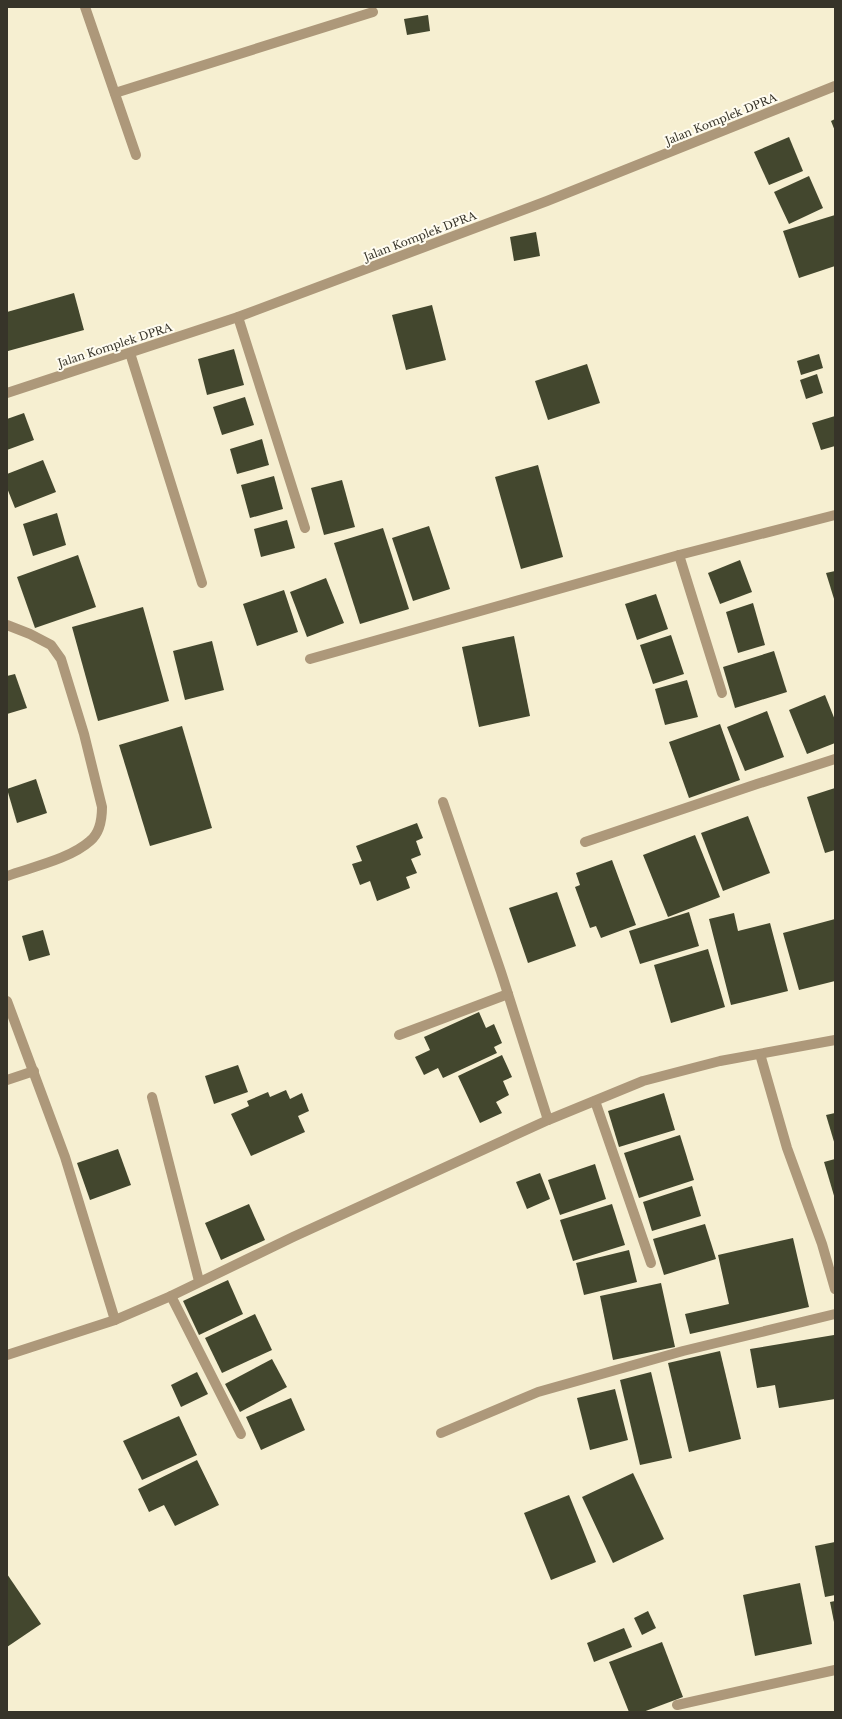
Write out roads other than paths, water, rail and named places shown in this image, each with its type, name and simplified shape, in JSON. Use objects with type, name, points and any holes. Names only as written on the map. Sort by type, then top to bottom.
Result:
[{"type":"street","points":[[85,7],[136,155]]},
{"type":"street","points":[[115,93],[373,12]]},
{"type":"street","name":"Jalan Komplek DPRA","points":[[7,392],[238,317],[547,201],[835,86]]},
{"type":"street","points":[[238,317],[305,528]]},
{"type":"street","points":[[130,353],[202,583]]},
{"type":"street","points":[[310,659],[679,555],[835,515]]},
{"type":"street","points":[[679,555],[722,693]]},
{"type":"street","points":[[7,625],[30,634],[51,646],[61,659],[84,734],[102,807],[102,819],[98,832],[91,841],[78,849],[60,858],[7,876]]},
{"type":"street","points":[[585,842],[835,759]]},
{"type":"street","points":[[443,802],[508,994],[548,1120]]},
{"type":"street","points":[[399,1035],[508,994]]},
{"type":"street","points":[[7,1001],[65,1157],[115,1320]]},
{"type":"street","points":[[7,1355],[115,1320],[171,1296],[198,1281],[548,1120],[643,1082],[720,1061],[835,1040]]},
{"type":"street","points":[[760,1054],[787,1148],[822,1244],[835,1289]]},
{"type":"street","points":[[7,1080],[34,1071]]},
{"type":"street","points":[[152,1098],[198,1281]]},
{"type":"street","points":[[595,1101],[651,1263]]},
{"type":"street","points":[[171,1296],[241,1434]]},
{"type":"street","points":[[441,1434],[538,1392],[683,1351],[835,1314]]},
{"type":"street","points":[[677,1705],[835,1670]]}]
